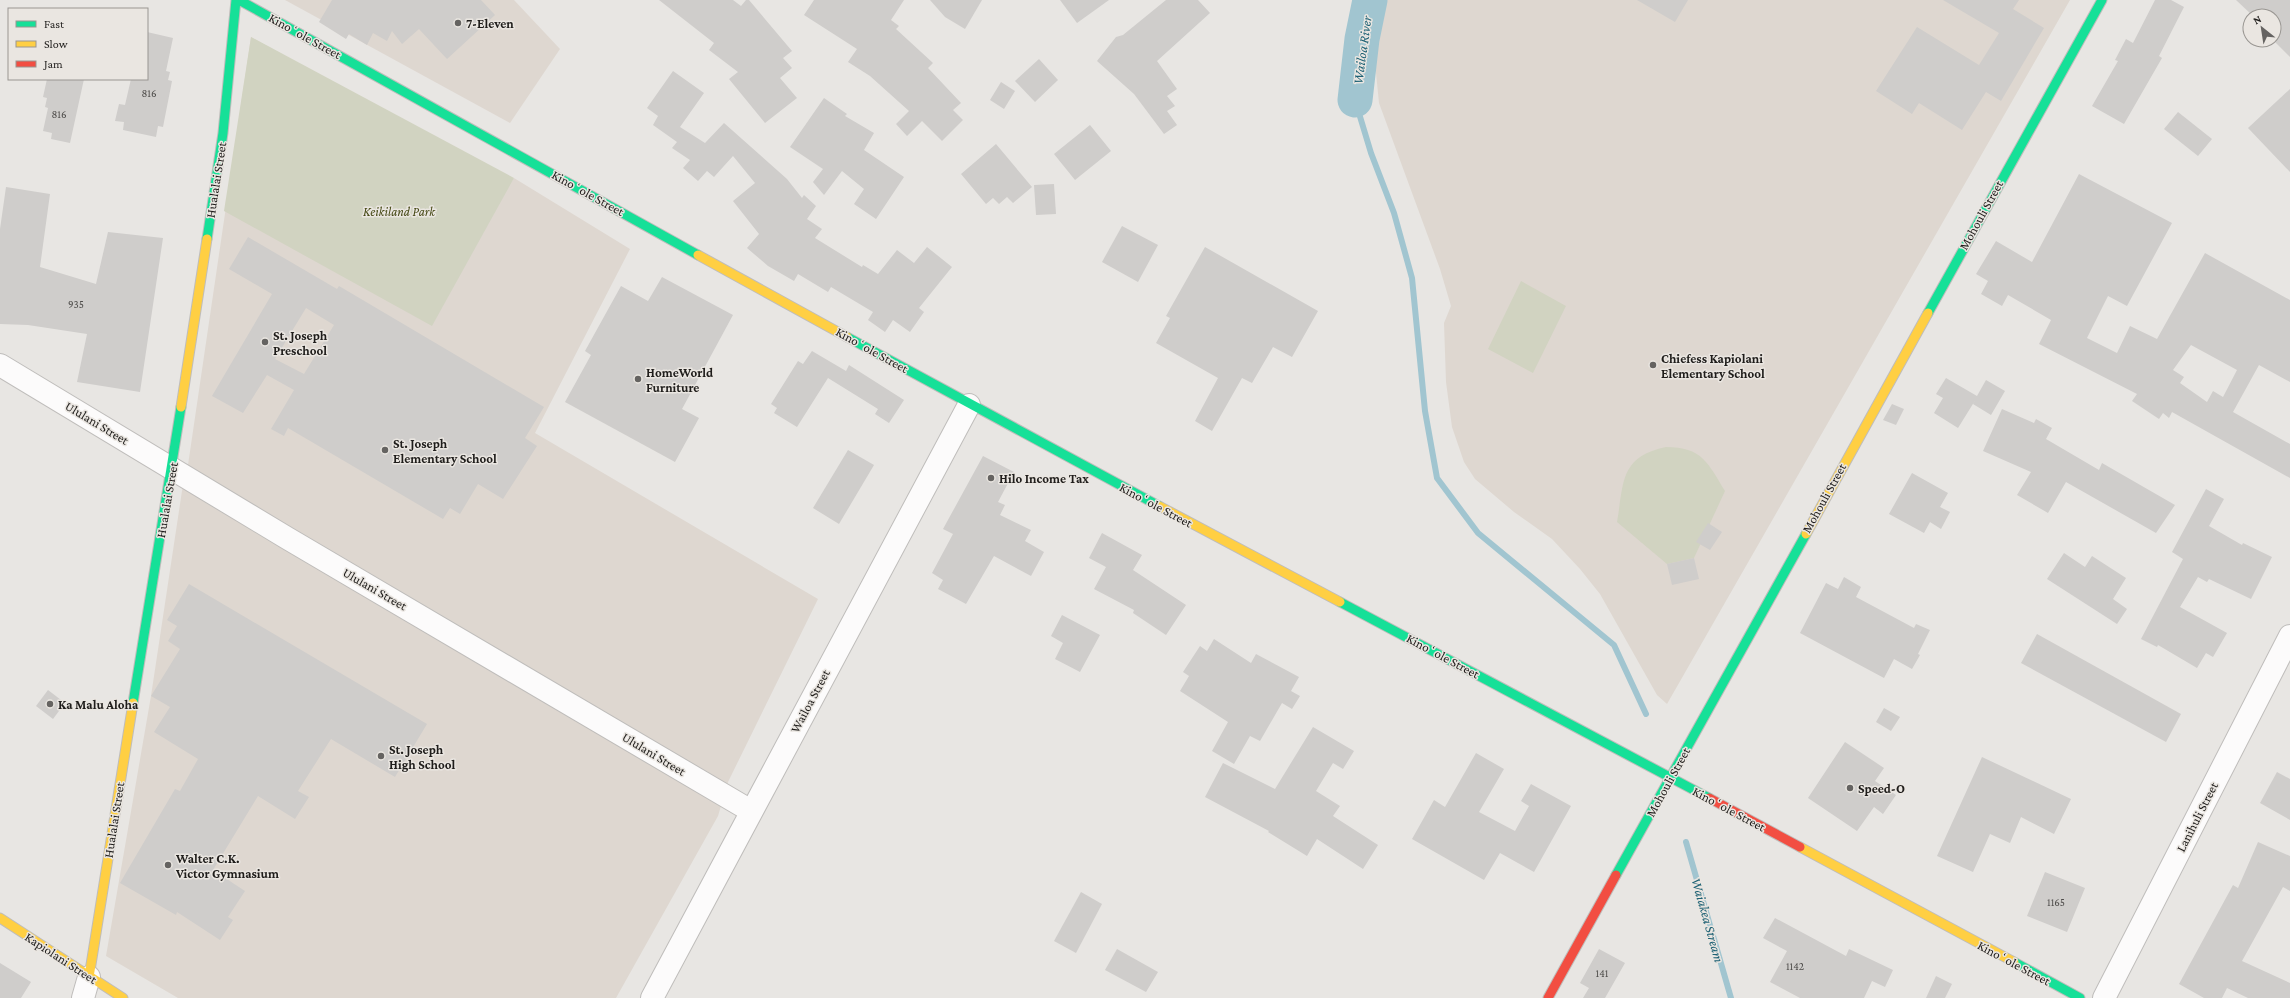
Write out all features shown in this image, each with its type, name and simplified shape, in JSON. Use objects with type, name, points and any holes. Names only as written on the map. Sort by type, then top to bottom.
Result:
[{"type":"street","name":"Hualalai Street","points":[[83,998],[89,977],[172,468],[223,133],[236,0]]},
{"type":"street","name":"Kinoʻole Street","points":[[239,0],[969,405],[1670,777],[2080,998]]},
{"type":"street","name":"Mohouli Street","points":[[1548,998],[2102,0]]},
{"type":"street","name":"Ululani Street","points":[[0,365],[287,538],[751,811]]},
{"type":"street","name":"Wailoa Street","points":[[652,998],[969,405]]},
{"type":"street","name":"Lanihuli Street","points":[[2104,998],[2290,636]]},
{"type":"street","name":"Kapiolani Street","points":[[0,918],[123,998]]},
{"type":"shaded area","points":[[285,0],[514,0],[560,49],[510,123]]},
{"type":"shaded area","name":"Chiefess Kapiolani Elementary School","points":[[1379,0],[2070,0],[1667,704],[1657,695],[1600,594],[1580,569],[1552,539],[1514,512],[1475,479],[1464,462],[1452,427],[1446,382],[1444,323],[1451,306],[1440,269],[1379,103],[1373,43]]},
{"type":"shaded area","points":[[251,37],[511,182],[514,178],[630,249],[535,433],[818,599],[728,782],[718,816],[616,998],[178,998],[106,956],[151,696],[182,491],[188,465]]},
{"type":"green space","name":"Keikiland Park","points":[[251,37],[514,178],[432,326],[224,211]]},
{"type":"green space","points":[[1521,281],[1566,306],[1533,373],[1488,349]]},
{"type":"green space","points":[[1666,447],[1688,450],[1703,458],[1714,472],[1725,491],[1694,558],[1667,564],[1617,522],[1626,474],[1640,457],[1651,451]]},
{"type":"building","points":[[332,0],[481,0],[495,15],[447,59],[419,29],[402,44],[392,31],[387,41],[373,33],[367,45],[349,34],[346,39],[319,22]]},
{"type":"building","points":[[659,0],[733,0],[741,6],[746,0],[749,0],[792,51],[783,58],[792,68],[780,78],[797,98],[765,123],[729,79],[738,72],[709,50],[714,43]]},
{"type":"building","points":[[814,0],[904,0],[891,20],[899,26],[896,29],[933,63],[928,68],[961,103],[953,110],[963,120],[942,141],[922,121],[907,136],[896,124],[909,111],[870,76],[848,62],[857,49],[804,15]]},
{"type":"building","points":[[930,0],[982,0],[965,29],[945,17]]},
{"type":"building","points":[[1060,0],[1109,0],[1077,23]]},
{"type":"building","points":[[1166,0],[1198,0],[1210,13],[1157,61],[1177,89],[1167,96],[1175,106],[1167,111],[1177,125],[1164,134],[1134,94],[1097,61],[1116,37],[1123,35]]},
{"type":"building","points":[[1637,0],[1688,0],[1675,22]]},
{"type":"building","points":[[1943,0],[2019,0],[2013,9],[2044,28],[2001,101],[1986,92],[1962,130],[1919,103],[1912,114],[1876,91],[1917,27],[1979,65],[1999,33]]},
{"type":"building","points":[[2155,0],[2171,0],[2184,7],[2159,56],[2162,58],[2124,124],[2092,106],[2118,61],[2115,60],[2126,39],[2133,43]]},
{"type":"building","points":[[2236,0],[2290,0],[2290,57],[2281,48],[2282,8],[2244,8]]},
{"type":"building","points":[[148,32],[173,38],[166,71],[170,72],[168,80],[172,81],[163,127],[158,126],[156,137],[123,130],[124,122],[115,121],[119,104],[125,105],[131,80],[148,80]]},
{"type":"building","points":[[1039,59],[1058,80],[1035,102],[1015,81]]},
{"type":"building","points":[[673,71],[704,93],[680,127],[705,143],[724,123],[787,179],[802,198],[804,195],[816,206],[807,219],[822,229],[815,238],[862,267],[863,265],[878,274],[897,250],[914,263],[927,247],[952,267],[919,308],[924,312],[910,332],[893,320],[885,332],[868,320],[873,312],[831,287],[828,292],[798,274],[794,281],[768,266],[747,248],[759,234],[733,201],[755,183],[733,156],[714,177],[707,171],[698,181],[683,168],[690,160],[672,148],[677,142],[653,125],[658,116],[647,108]]},
{"type":"building","points":[[47,80],[84,80],[70,143],[51,139],[52,133],[43,131],[48,108],[45,107],[47,98],[43,97]]},
{"type":"building","points":[[1001,82],[1015,91],[1004,109],[990,100]]},
{"type":"building","points":[[2290,89],[2290,172],[2248,128]]},
{"type":"building","points":[[824,98],[847,114],[845,116],[874,133],[864,150],[904,177],[876,219],[854,204],[864,189],[842,171],[824,195],[813,182],[823,169],[790,147]]},
{"type":"building","points":[[2178,112],[2212,139],[2198,156],[2164,129]]},
{"type":"building","points":[[1090,125],[1111,151],[1075,180],[1054,154]]},
{"type":"building","points":[[996,144],[1032,187],[1013,203],[1007,197],[999,204],[993,198],[986,204],[961,174]]},
{"type":"building","points":[[2079,174],[2172,223],[2127,306],[2108,296],[2087,338],[2117,353],[2130,326],[2157,339],[2205,253],[2290,300],[2290,382],[2259,365],[2233,412],[2290,444],[2290,478],[2172,412],[2169,418],[2163,413],[2159,419],[2132,401],[2137,394],[2039,344],[2051,320],[2008,295],[2002,306],[1981,294],[1988,281],[1976,274],[1996,241],[2032,262]],"holes":[[[2191,345],[2237,370],[2223,397],[2213,391],[2207,402],[2180,383],[2184,377],[2173,370]]]},
{"type":"building","points":[[1054,184],[1056,214],[1036,215],[1034,185]]},
{"type":"building","points":[[6,187],[50,194],[40,267],[96,284],[108,232],[163,238],[140,392],[77,382],[87,334],[28,325],[0,324],[0,229]]},
{"type":"building","points":[[1122,226],[1158,245],[1138,282],[1102,262]]},
{"type":"building","points":[[248,237],[337,289],[339,286],[544,407],[525,438],[537,446],[503,499],[478,484],[460,514],[450,508],[443,519],[288,428],[284,436],[271,429],[294,390],[267,375],[243,413],[212,396],[272,294],[229,269]],"holes":[[[306,308],[334,325],[304,374],[275,359]]]},
{"type":"building","points":[[1205,247],[1318,311],[1292,357],[1273,347],[1252,383],[1242,378],[1212,431],[1195,421],[1218,378],[1156,343],[1170,318],[1166,316]]},
{"type":"building","name":"HomeWorld Furniture","points":[[662,277],[733,315],[682,409],[699,418],[675,462],[565,402],[591,355],[585,351],[621,286],[648,301]]},
{"type":"building","points":[[812,351],[846,371],[849,365],[904,400],[889,423],[875,414],[878,409],[828,378],[797,427],[774,413],[777,408],[771,404],[798,361],[803,364]]},
{"type":"building","points":[[1946,378],[1977,396],[1986,380],[2005,391],[1991,415],[1973,404],[1976,399],[1958,428],[1934,413],[1943,398],[1936,394]]},
{"type":"building","points":[[1892,404],[1904,409],[1896,425],[1883,420]]},
{"type":"building","points":[[2002,409],[2034,423],[2036,419],[2052,428],[2046,439],[2099,470],[2102,463],[2175,505],[2156,533],[2066,482],[2048,513],[2017,495],[2031,472],[1983,451]]},
{"type":"building","points":[[848,450],[874,465],[839,524],[813,508]]},
{"type":"building","points":[[983,456],[1014,472],[998,502],[1005,505],[1000,515],[1031,530],[1025,541],[1044,552],[1031,576],[994,556],[966,604],[938,589],[943,580],[932,573],[953,534],[943,529]]},
{"type":"building","points":[[1912,473],[1948,493],[1940,507],[1950,512],[1941,529],[1930,522],[1924,533],[1889,514]]},
{"type":"building","points":[[2206,489],[2224,499],[2209,526],[2242,545],[2243,543],[2272,557],[2251,599],[2209,579],[2207,582],[2198,577],[2180,607],[2227,633],[2213,657],[2206,653],[2197,668],[2158,645],[2157,647],[2141,639],[2183,559],[2172,552]]},
{"type":"building","points":[[1708,523],[1722,532],[1710,550],[1696,542]]},
{"type":"building","points":[[1102,533],[1142,555],[1133,570],[1186,605],[1166,635],[1133,613],[1134,610],[1094,589],[1106,567],[1089,558]]},
{"type":"building","points":[[2064,553],[2085,567],[2092,556],[2126,578],[2113,599],[2127,609],[2117,624],[2047,579]]},
{"type":"building","points":[[1694,558],[1699,579],[1672,585],[1667,564]]},
{"type":"building","points":[[1844,577],[1861,587],[1856,597],[1914,628],[1916,624],[1930,630],[1918,654],[1920,655],[1912,669],[1894,659],[1884,678],[1800,633],[1826,583],[1838,589]]},
{"type":"building","points":[[189,584],[427,724],[395,777],[331,739],[298,791],[309,797],[295,819],[258,796],[213,870],[245,891],[228,917],[233,920],[220,940],[177,912],[176,915],[120,883],[175,789],[180,791],[198,759],[154,732],[170,707],[151,696],[180,649],[168,641],[177,626],[167,620]]},
{"type":"building","points":[[1062,615],[1100,635],[1080,672],[1055,659],[1063,643],[1051,636]]},
{"type":"building","points":[[2037,634],[2181,714],[2166,742],[2021,663]]},
{"type":"building","points":[[1214,639],[1251,663],[1256,654],[1299,677],[1291,691],[1300,696],[1292,709],[1282,703],[1260,741],[1250,736],[1234,764],[1212,751],[1228,722],[1180,691],[1189,676],[1183,672],[1200,646],[1207,651]]},
{"type":"building","name":"Ka Malu Aloha","points":[[48,690],[65,703],[53,719],[36,706]]},
{"type":"building","points":[[1884,708],[1900,717],[1891,731],[1876,722]]},
{"type":"building","points":[[1313,727],[1354,751],[1343,769],[1333,763],[1316,791],[1340,806],[1333,816],[1378,845],[1363,869],[1317,839],[1307,856],[1268,832],[1269,831],[1205,797],[1223,763],[1275,789]]},
{"type":"building","name":"Speed-O","points":[[1845,742],[1884,768],[1875,781],[1896,795],[1883,814],[1874,807],[1857,831],[1808,798]]},
{"type":"building","points":[[1476,753],[1504,769],[1479,812],[1515,831],[1529,806],[1521,801],[1531,784],[1571,806],[1534,872],[1500,853],[1484,880],[1412,839],[1434,800],[1445,807]]},
{"type":"building","points":[[1982,757],[2071,799],[2054,834],[2021,817],[2010,843],[1990,834],[1973,872],[1937,856]]},
{"type":"building","points":[[2277,772],[2290,779],[2290,820],[2260,803]]},
{"type":"building","points":[[2258,842],[2290,856],[2290,891],[2283,887],[2242,961],[2290,983],[2290,998],[2248,998],[2227,988],[2222,998],[2204,998],[2179,984],[2233,885],[2238,888]]},
{"type":"building","points":[[2045,872],[2085,888],[2067,932],[2027,916]]},
{"type":"building","points":[[1081,892],[1102,904],[1076,953],[1054,941]]},
{"type":"building","points":[[1775,918],[1846,956],[1849,949],[1893,970],[1885,987],[1872,981],[1864,998],[1800,998],[1770,982],[1787,951],[1763,938]]},
{"type":"building","points":[[1117,949],[1158,972],[1146,992],[1105,970]]},
{"type":"building","points":[[1599,949],[1625,963],[1605,998],[1583,998],[1589,988],[1580,983]]},
{"type":"building","points":[[0,963],[31,982],[21,998],[0,998]]},
{"type":"building","points":[[1936,976],[1952,984],[1945,998],[1926,998]]},
{"type":"waterway","name":"Wailoa River","points":[[1355,100],[1362,39],[1370,0]]},
{"type":"waterway","points":[[1355,100],[1371,153],[1394,213],[1412,278],[1425,411],[1437,478],[1478,533],[1614,645],[1646,714]]},
{"type":"waterway","name":"Waiakea Stream","points":[[1686,842],[1731,998]]},
{"type":"traffic: fast","points":[[207,239],[223,133],[236,0]]},
{"type":"traffic: fast","points":[[239,0],[698,255]]},
{"type":"traffic: fast","points":[[1928,313],[2102,0]]},
{"type":"traffic: fast","points":[[847,337],[1159,506]]},
{"type":"traffic: fast","points":[[133,703],[181,407]]},
{"type":"traffic: fast","points":[[1616,875],[1806,534]]},
{"type":"traffic: fast","points":[[1340,602],[1709,798]]},
{"type":"traffic: fast","points":[[2014,962],[2080,998]]},
{"type":"traffic: slow","points":[[181,407],[207,239]]},
{"type":"traffic: slow","points":[[698,255],[847,337]]},
{"type":"traffic: slow","points":[[1806,534],[1928,313]]},
{"type":"traffic: slow","points":[[1159,506],[1340,602]]},
{"type":"traffic: slow","points":[[89,977],[133,703]]},
{"type":"traffic: slow","points":[[1800,847],[2014,962]]},
{"type":"traffic: slow","points":[[0,918],[123,998]]},
{"type":"traffic: jam","points":[[1709,798],[1800,847]]},
{"type":"traffic: jam","points":[[1548,998],[1616,875]]},
{"type":"place","name":"7-Eleven","points":[[458,23]]},
{"type":"place","name":"St. Joseph Preschool","points":[[265,342]]},
{"type":"place","name":"Chiefess Kapiolani Elementary School","points":[[1653,365]]},
{"type":"place","name":"HomeWorld Furniture","points":[[638,379]]},
{"type":"place","name":"St. Joseph Elementary School","points":[[385,450]]},
{"type":"place","name":"Hilo Income Tax","points":[[991,478]]},
{"type":"place","name":"Ka Malu Aloha","points":[[50,704]]},
{"type":"place","name":"St. Joseph High School","points":[[381,756]]},
{"type":"place","name":"Speed-O","points":[[1850,788]]},
{"type":"place","name":"Walter C.K. Victor Gymnasium","points":[[168,865]]}]
